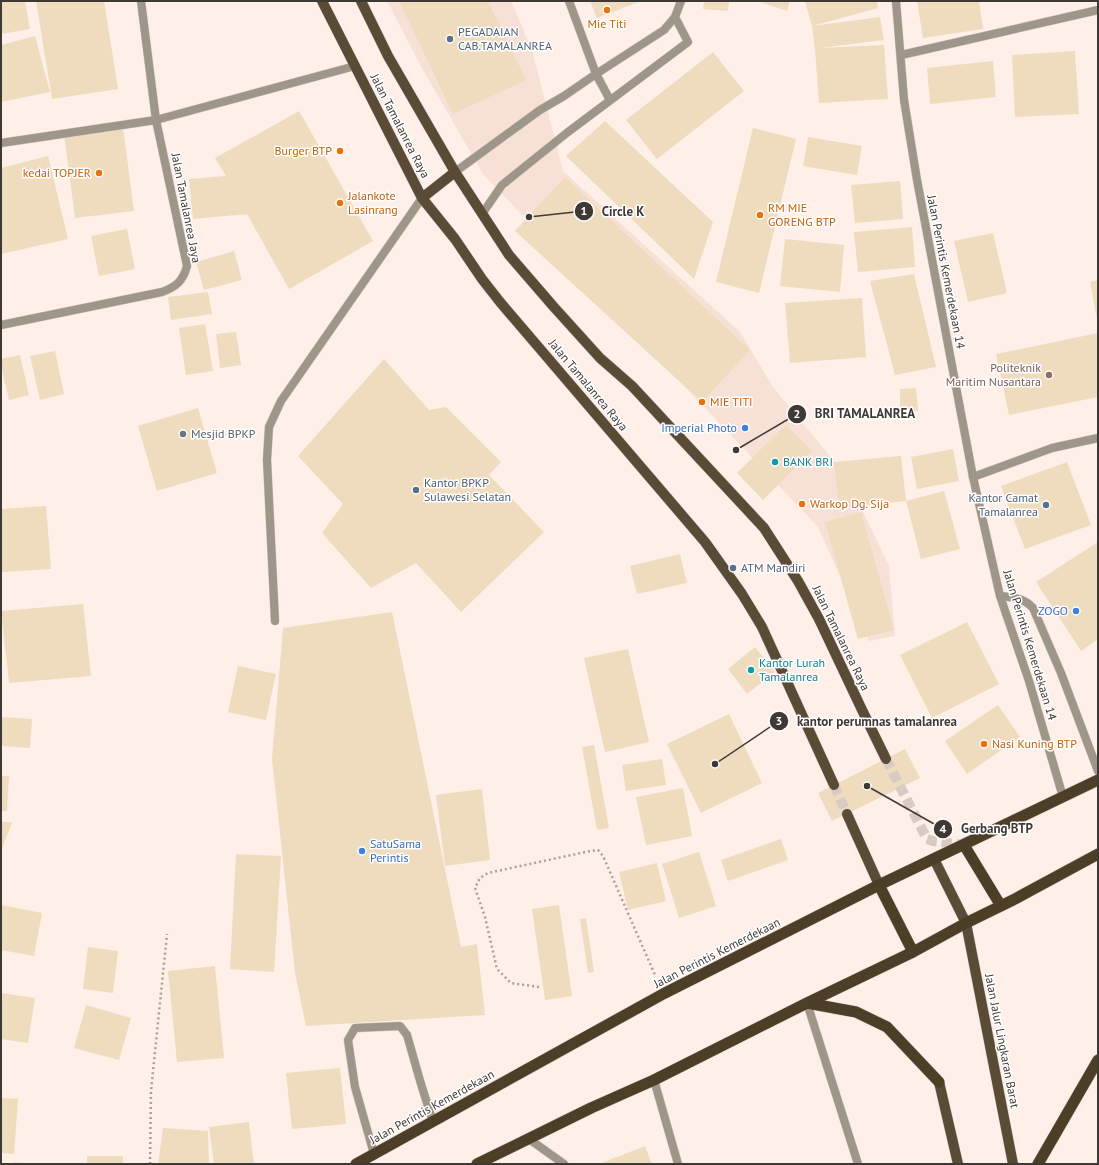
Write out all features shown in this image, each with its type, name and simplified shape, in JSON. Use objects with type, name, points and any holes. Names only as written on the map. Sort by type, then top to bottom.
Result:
[{"type":"highway","name":"Jalan Perintis Kemerdekaan","points":[[356,1164],[663,994],[879,885],[1098,780]]},
{"type":"highway","points":[[964,845],[1001,906]]},
{"type":"highway","points":[[478,1164],[591,1108],[654,1080],[912,952],[1098,854]]},
{"type":"highway","points":[[879,885],[912,952]]},
{"type":"highway","points":[[807,1003],[856,1012],[887,1027],[939,1082]]},
{"type":"highway","points":[[1038,1164],[1098,1060]]},
{"type":"main road","name":"Jalan Tamalanrea Raya","points":[[322,1],[422,198],[455,239],[482,279],[500,302],[705,542],[742,594],[762,627],[834,785]]},
{"type":"main road","name":"Jalan Tamalanrea Raya","points":[[362,1],[388,56],[455,172],[509,255],[600,358],[632,386],[764,528],[798,581],[886,759]]},
{"type":"main road","points":[[422,198],[455,172]]},
{"type":"main road","points":[[847,814],[879,885]]},
{"type":"main road","name":"Jalan Jalur Lingkaran Barat","points":[[934,859],[966,923],[1013,1164]]},
{"type":"main road","points":[[939,1082],[958,1164]]},
{"type":"street","name":"Jalan Tamalanrea Jaya","points":[[1,325],[162,292],[170,289],[182,279],[185,274],[187,266],[156,120],[142,1]]},
{"type":"street","points":[[569,1],[596,74],[610,100]]},
{"type":"street","points":[[455,172],[540,110],[564,96],[664,30],[675,17],[681,1]]},
{"type":"street","name":"Jalan Perintis Kemerdekaan 14","points":[[896,1],[904,100],[916,180],[973,478],[1000,596],[1029,680],[1063,797]]},
{"type":"street","points":[[900,55],[1098,10]]},
{"type":"street","points":[[482,214],[502,185],[568,132],[688,42],[675,17]]},
{"type":"street","points":[[1,143],[156,120],[355,66]]},
{"type":"street","points":[[275,621],[267,460],[269,427],[281,401],[422,198]]},
{"type":"street","points":[[973,478],[1052,448],[1098,438]]},
{"type":"street","points":[[1000,596],[1024,600],[1033,608],[1061,673],[1098,771]]},
{"type":"street","points":[[807,1003],[858,1164]]},
{"type":"street","points":[[374,1154],[355,1086],[348,1040],[355,1028],[400,1026],[407,1035],[420,1084],[433,1122]]},
{"type":"street","points":[[654,1080],[678,1164]]},
{"type":"street","points":[[529,1139],[564,1164]]},
{"type":"path","points":[[539,987],[511,984],[497,970],[485,917],[475,888],[480,878],[488,873],[598,850],[603,856],[663,994]]},
{"type":"path","points":[[150,1164],[152,1091],[167,934]]},
{"type":"shaded area","points":[[387,1],[511,1],[532,50],[563,171],[740,332],[773,387],[846,476],[889,566],[895,636],[869,641],[818,527],[483,174],[423,70]]},
{"type":"building","points":[[1,1],[25,1],[30,29],[1,34]]},
{"type":"building","points":[[36,1],[104,1],[118,89],[52,99]]},
{"type":"building","points":[[399,1],[488,1],[526,80],[453,114]]},
{"type":"building","name":"Mie Titi","points":[[590,1],[641,1],[597,18]]},
{"type":"building","points":[[704,1],[729,1],[728,11],[703,9]]},
{"type":"building","points":[[758,1],[790,1],[787,11]]},
{"type":"building","points":[[805,1],[877,1],[878,8],[812,26]]},
{"type":"building","points":[[917,1],[979,1],[983,29],[923,38]]},
{"type":"building","points":[[880,17],[884,40],[819,48],[884,45],[888,99],[819,103],[812,26]]},
{"type":"building","points":[[35,36],[50,92],[1,102],[1,45]]},
{"type":"building","points":[[1075,51],[1079,114],[1015,117],[1012,55]]},
{"type":"building","points":[[713,52],[744,91],[657,159],[626,120]]},
{"type":"building","points":[[993,61],[996,97],[930,104],[927,68]]},
{"type":"building","points":[[299,111],[373,241],[289,289],[247,214],[193,219],[189,179],[226,176],[215,158]]},
{"type":"building","points":[[605,121],[713,222],[694,279],[566,156]]},
{"type":"building","name":"kedai TOPJER","points":[[123,127],[134,211],[75,218],[64,134]]},
{"type":"building","points":[[753,128],[796,139],[759,293],[716,282]]},
{"type":"building","points":[[808,137],[862,146],[857,175],[803,166]]},
{"type":"building","points":[[48,156],[68,239],[1,254],[1,168]]},
{"type":"building","points":[[565,177],[750,350],[702,402],[515,231]]},
{"type":"building","points":[[900,181],[903,219],[855,223],[851,185]]},
{"type":"building","points":[[912,227],[915,267],[858,272],[854,232]]},
{"type":"building","points":[[127,229],[135,269],[99,276],[91,236]]},
{"type":"building","points":[[993,233],[1007,293],[968,302],[954,241]]},
{"type":"building","points":[[785,239],[844,245],[840,292],[780,286]]},
{"type":"building","points":[[234,251],[242,280],[204,290],[196,262]]},
{"type":"building","points":[[914,274],[936,367],[895,375],[870,281]]},
{"type":"building","points":[[1098,280],[1098,319],[1097,319],[1090,282]]},
{"type":"building","points":[[208,292],[212,314],[171,320],[168,297]]},
{"type":"building","points":[[862,298],[866,357],[790,363],[785,303]]},
{"type":"building","points":[[205,324],[213,371],[186,375],[179,328]]},
{"type":"building","points":[[236,332],[241,365],[220,368],[216,334]]},
{"type":"building","name":"Politeknik Maritim Nusantara","points":[[1098,333],[1098,397],[1009,415],[996,354]]},
{"type":"building","points":[[55,351],[64,394],[40,400],[30,356]]},
{"type":"building","points":[[20,355],[29,395],[9,400],[1,359]]},
{"type":"building","name":"Kantor BPKP Sulawesi Selatan","points":[[384,359],[429,410],[446,407],[501,462],[489,475],[544,532],[461,612],[416,563],[371,588],[322,533],[343,504],[298,456]]},
{"type":"building","points":[[916,388],[918,411],[900,411],[900,389]]},
{"type":"building","points":[[198,408],[217,473],[157,491],[138,426]]},
{"type":"building","name":"BANK BRI","points":[[786,425],[812,451],[763,500],[737,473]]},
{"type":"building","points":[[953,449],[959,481],[917,489],[911,457]]},
{"type":"building","points":[[901,456],[906,501],[839,508],[834,462]]},
{"type":"building","name":"Kantor Camat Tamalanrea","points":[[1067,462],[1091,525],[1025,549],[1001,486]]},
{"type":"building","points":[[944,491],[960,549],[921,559],[906,501]]},
{"type":"building","points":[[46,506],[51,569],[1,572],[1,509]]},
{"type":"building","points":[[861,512],[894,630],[858,639],[825,522]]},
{"type":"building","name":"ZOGO","points":[[1098,542],[1098,639],[1081,651],[1036,582]]},
{"type":"building","points":[[680,554],[687,583],[637,594],[630,566]]},
{"type":"building","points":[[83,604],[91,676],[9,683],[1,611]]},
{"type":"building","name":"SatuSama Perintis","points":[[392,612],[461,947],[477,944],[485,1015],[306,1026],[295,973],[272,759],[283,628]]},
{"type":"building","points":[[967,622],[999,684],[932,718],[900,655]]},
{"type":"building","name":"Kantor Lurah Tamalanrea","points":[[755,647],[775,672],[747,694],[728,669]]},
{"type":"building","points":[[628,649],[649,742],[605,752],[584,658]]},
{"type":"building","points":[[238,666],[276,674],[266,720],[228,712]]},
{"type":"building","points":[[998,705],[1020,737],[967,774],[945,741]]},
{"type":"building","points":[[729,714],[762,783],[701,813],[667,744]]},
{"type":"building","points":[[1,717],[32,719],[30,748],[1,746]]},
{"type":"building","points":[[594,745],[609,828],[597,830],[582,747]]},
{"type":"building","points":[[905,749],[920,778],[832,821],[818,793]]},
{"type":"building","points":[[662,759],[666,785],[626,791],[622,765]]},
{"type":"building","points":[[1,776],[9,776],[7,811],[1,811]]},
{"type":"building","points":[[683,788],[692,836],[646,845],[636,797]]},
{"type":"building","points":[[482,789],[490,860],[445,866],[436,795]]},
{"type":"building","points":[[1,822],[12,822],[1,851]]},
{"type":"building","points":[[781,839],[788,860],[728,881],[721,860]]},
{"type":"building","points":[[699,852],[716,906],[679,918],[662,864]]},
{"type":"building","points":[[236,854],[281,856],[274,972],[230,969]]},
{"type":"building","points":[[657,863],[666,901],[628,910],[619,872]]},
{"type":"building","points":[[1,905],[42,913],[34,956],[1,950]]},
{"type":"building","points":[[559,905],[572,996],[545,1000],[532,909]]},
{"type":"building","points":[[586,918],[594,972],[588,973],[580,919]]},
{"type":"building","points":[[88,947],[118,951],[113,993],[83,989]]},
{"type":"building","points":[[215,966],[224,1058],[177,1062],[168,971]]},
{"type":"building","points":[[1,993],[35,998],[28,1043],[1,1039]]},
{"type":"building","points":[[86,1005],[131,1018],[119,1060],[74,1048]]},
{"type":"building","points":[[340,1068],[346,1124],[292,1129],[286,1073]]},
{"type":"building","points":[[1,1098],[18,1099],[14,1154],[1,1153]]},
{"type":"building","points":[[249,1122],[254,1164],[214,1164],[209,1127]]},
{"type":"building","points":[[163,1128],[208,1131],[209,1164],[158,1164]]},
{"type":"building","points":[[645,1146],[652,1164],[599,1164]]},
{"type":"building","points":[[87,1156],[123,1156],[123,1164],[87,1164]]},
{"type":"building","points":[[14,1162],[25,1163],[25,1164],[14,1164]]},
{"type":"tunnel","points":[[886,759],[927,839],[964,845]]},
{"type":"tunnel","points":[[834,785],[847,814]]},
{"type":"place","name":"Mie Titi","points":[[607,10]]},
{"type":"place","name":"PEGADAIAN CAB.TAMALANREA","points":[[450,39]]},
{"type":"place","name":"Burger BTP","points":[[340,151]]},
{"type":"place","name":"kedai TOPJER","points":[[99,173]]},
{"type":"place","name":"Jalankote Lasinrang","points":[[340,203]]},
{"type":"place","name":"RM MIE GORENG BTP","points":[[760,215]]},
{"type":"place","name":"Circle K","points":[[529,217]]},
{"type":"place","name":"Politeknik Maritim Nusantara","points":[[1049,375]]},
{"type":"place","name":"MIE TITI","points":[[702,402]]},
{"type":"place","name":"Imperial Photo","points":[[745,428]]},
{"type":"place","name":"Mesjid BPKP","points":[[183,434]]},
{"type":"place","name":"BRI TAMALANREA","points":[[736,450]]},
{"type":"place","name":"BANK BRI","points":[[775,462]]},
{"type":"place","name":"Kantor BPKP Sulawesi Selatan","points":[[416,490]]},
{"type":"place","name":"Warkop Dg. Sija","points":[[802,504]]},
{"type":"place","name":"Kantor Camat Tamalanrea","points":[[1046,505]]},
{"type":"place","name":"ATM Mandiri","points":[[733,568]]},
{"type":"place","name":"ZOGO","points":[[1076,611]]},
{"type":"place","name":"Kantor Lurah Tamalanrea","points":[[751,670]]},
{"type":"place","name":"Nasi Kuning BTP","points":[[984,744]]},
{"type":"place","name":"kantor perumnas tamalanrea","points":[[715,764]]},
{"type":"place","name":"Gerbang BTP","points":[[867,786]]},
{"type":"place","name":"SatuSama Perintis","points":[[362,851]]}]
